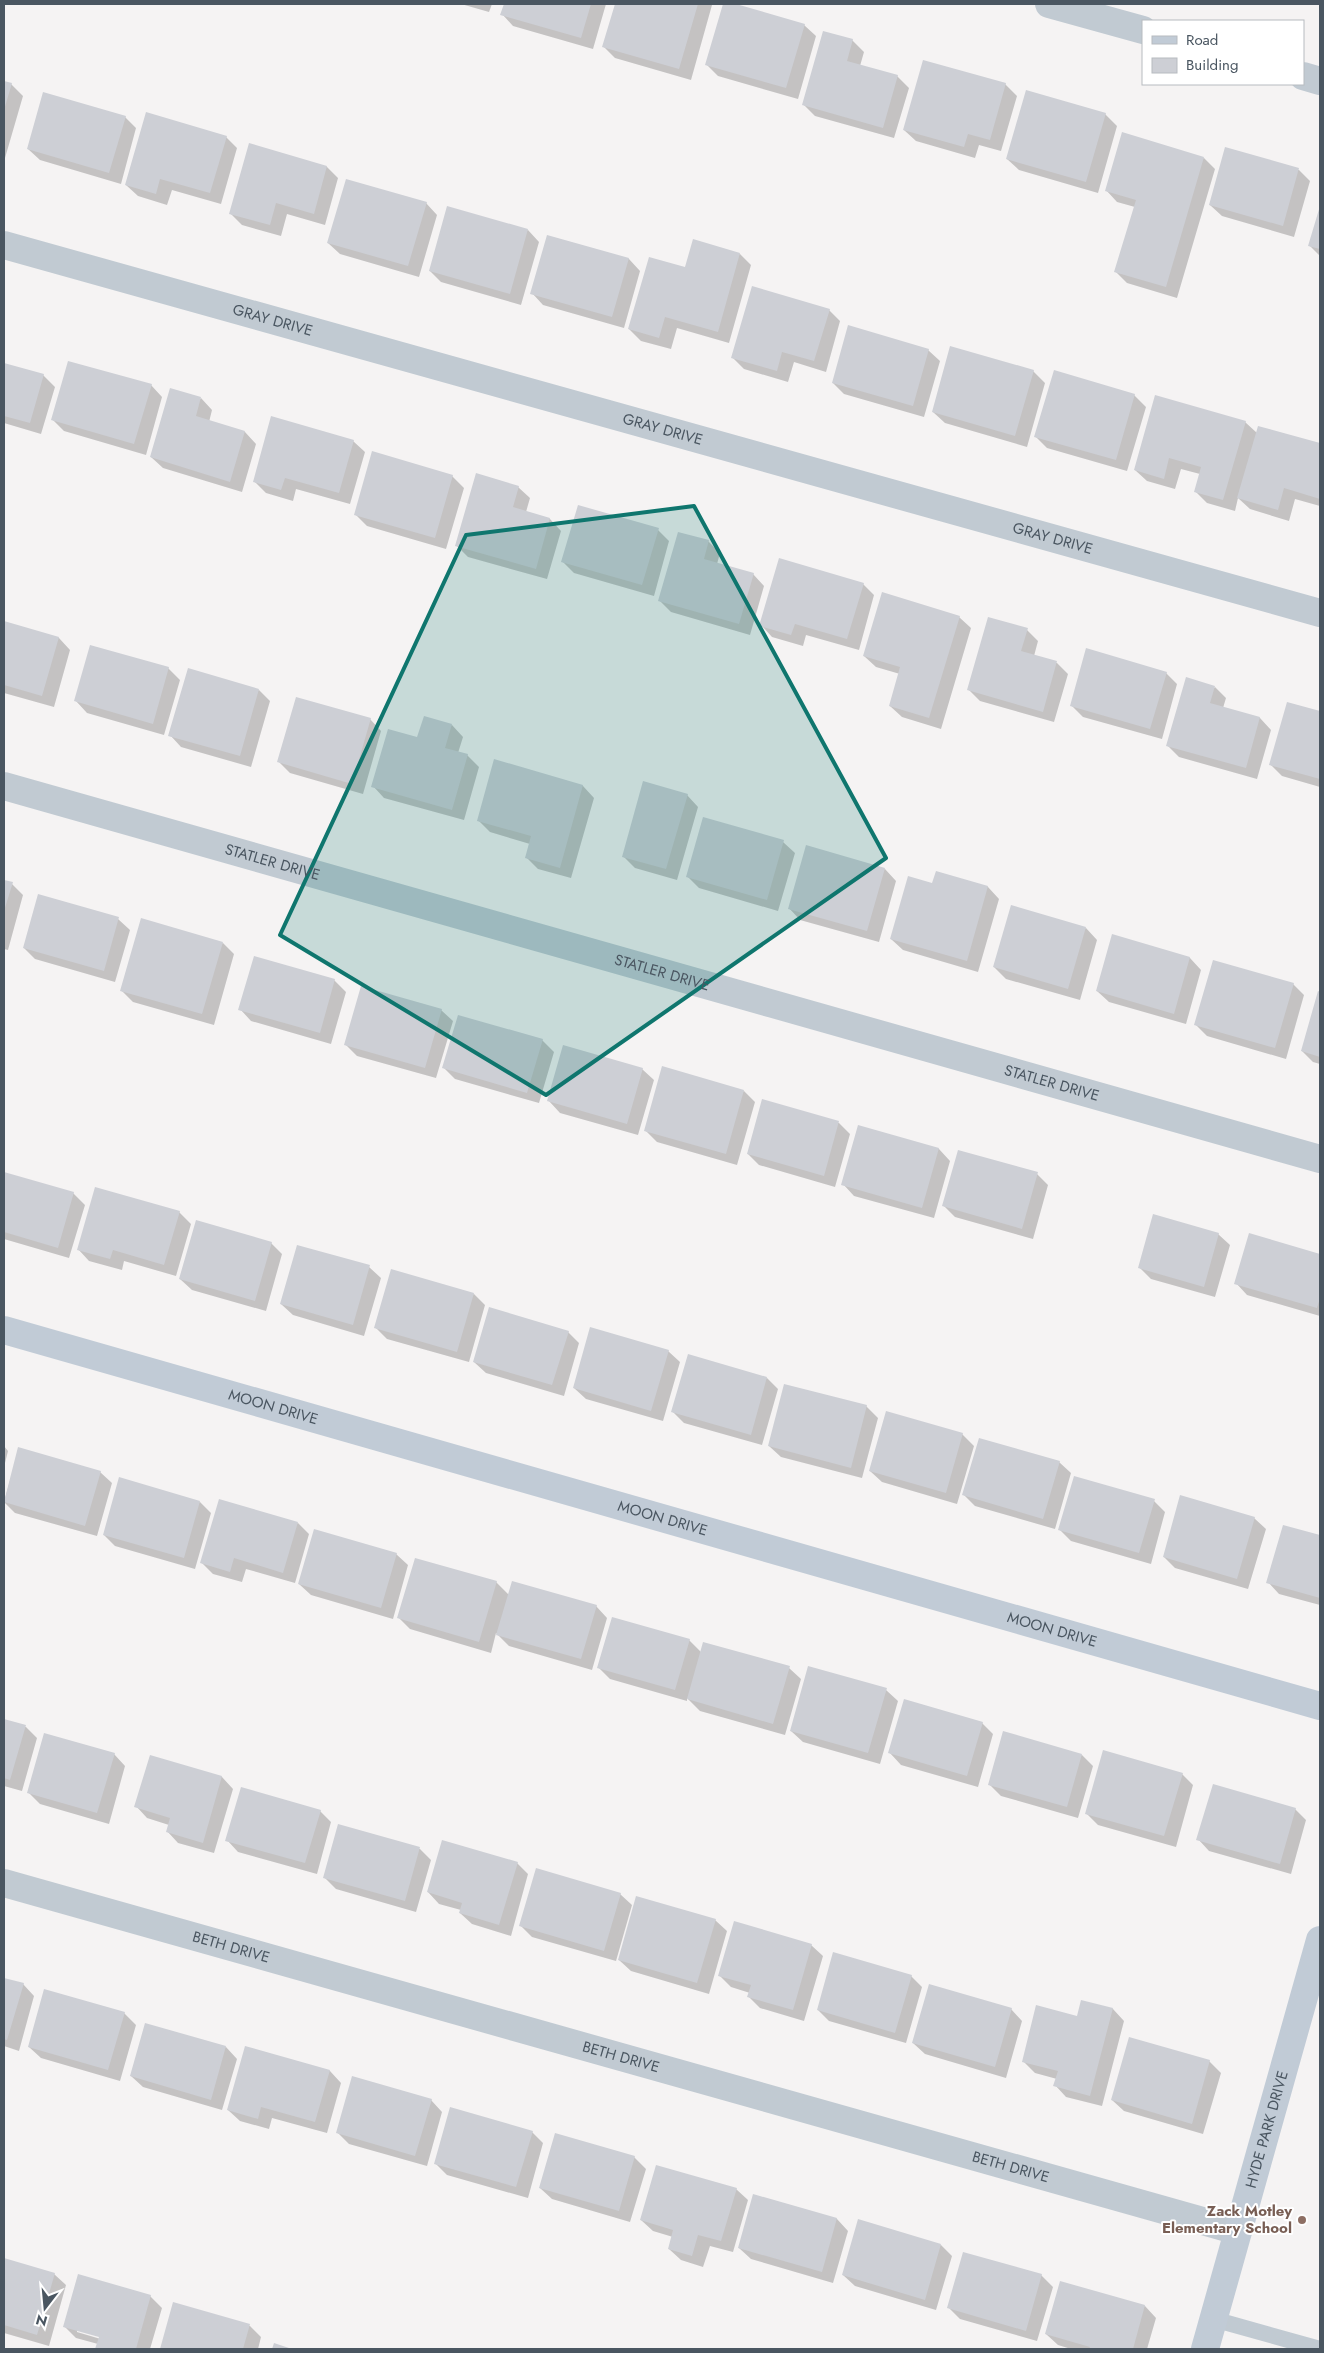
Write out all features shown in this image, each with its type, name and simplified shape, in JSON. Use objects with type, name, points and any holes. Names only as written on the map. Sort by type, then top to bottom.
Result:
[{"type":"street","points":[[1049,4],[1142,30]]},
{"type":"street","points":[[1304,76],[1320,81]]},
{"type":"street","name":"GRAY DRIVE","points":[[4,245],[1320,614]]},
{"type":"street","name":"STATLER DRIVE","points":[[4,786],[1320,1159]]},
{"type":"street","name":"MOON DRIVE","points":[[4,1330],[1320,1706]]},
{"type":"street","name":"BETH DRIVE","points":[[4,1884],[1238,2231]]},
{"type":"street","name":"HYDE PARK DRIVE","points":[[1205,2349],[1238,2231],[1312,2001],[1320,1940]]},
{"type":"lane","points":[[1213,2319],[1320,2349]]},
{"type":"highlighted area","points":[[694,506],[886,858],[546,1095],[280,935],[466,535]]},
{"type":"building","points":[[504,4],[591,4],[581,38],[500,15]]},
{"type":"building","points":[[615,4],[698,4],[679,69],[602,47]]},
{"type":"building","points":[[723,4],[736,4],[805,24],[786,88],[705,65]]},
{"type":"building","points":[[823,31],[853,39],[847,61],[898,75],[883,128],[802,105]]},
{"type":"building","points":[[923,60],[1006,83],[990,140],[968,134],[964,147],[903,130]]},
{"type":"building","points":[[4,81],[12,83],[4,110]]},
{"type":"building","points":[[1026,90],[1106,113],[1086,182],[1006,159]]},
{"type":"building","points":[[43,92],[126,116],[109,173],[27,149]]},
{"type":"building","points":[[146,112],[227,136],[210,193],[160,179],[156,194],[125,185]]},
{"type":"building","points":[[1122,132],[1204,157],[1166,287],[1114,272],[1136,200],[1105,191]]},
{"type":"building","points":[[249,143],[327,166],[314,214],[276,203],[270,225],[229,214]]},
{"type":"building","points":[[1225,147],[1299,168],[1283,226],[1209,205]]},
{"type":"building","points":[[346,179],[427,202],[408,266],[327,243]]},
{"type":"building","points":[[447,206],[528,229],[510,294],[429,271]]},
{"type":"building","points":[[1320,206],[1320,249],[1308,246]]},
{"type":"building","points":[[547,235],[629,258],[612,317],[530,294]]},
{"type":"building","points":[[693,239],[740,253],[718,332],[665,317],[659,338],[628,329],[649,257],[685,267]]},
{"type":"building","points":[[752,286],[830,309],[814,361],[782,352],[777,371],[731,358]]},
{"type":"building","points":[[848,325],[929,349],[913,406],[832,383]]},
{"type":"building","points":[[950,346],[1034,370],[1015,436],[932,412]]},
{"type":"building","points":[[68,361],[152,384],[134,444],[51,420]]},
{"type":"building","points":[[4,363],[44,374],[30,423],[4,416]]},
{"type":"building","points":[[1054,370],[1135,394],[1116,460],[1034,437]]},
{"type":"building","points":[[170,388],[201,397],[196,416],[245,431],[230,482],[150,457]]},
{"type":"building","points":[[1155,395],[1246,421],[1223,500],[1194,492],[1201,467],[1169,458],[1164,479],[1134,470]]},
{"type":"building","points":[[271,416],[354,440],[339,493],[285,478],[281,490],[253,482]]},
{"type":"building","points":[[1258,426],[1320,443],[1320,499],[1284,488],[1278,510],[1237,498]]},
{"type":"building","points":[[372,451],[453,475],[435,538],[354,515]]},
{"type":"building","points":[[476,473],[519,486],[513,507],[550,518],[536,569],[455,546]]},
{"type":"building","points":[[578,505],[659,528],[642,585],[561,562]]},
{"type":"building","points":[[678,532],[709,540],[704,559],[754,573],[739,624],[658,601]]},
{"type":"building","points":[[779,558],[864,583],[847,639],[795,624],[791,635],[759,626]]},
{"type":"building","points":[[882,592],[960,616],[929,718],[889,706],[900,667],[863,656]]},
{"type":"building","points":[[988,617],[1028,628],[1021,651],[1057,661],[1043,712],[967,690]]},
{"type":"building","points":[[4,621],[59,637],[42,696],[4,685]]},
{"type":"building","points":[[90,645],[169,667],[153,724],[74,701]]},
{"type":"building","points":[[1086,648],[1167,672],[1150,729],[1070,706]]},
{"type":"building","points":[[188,668],[259,689],[240,756],[168,736]]},
{"type":"building","points":[[1186,677],[1215,686],[1210,703],[1260,717],[1246,768],[1166,746]]},
{"type":"building","points":[[296,697],[371,718],[352,784],[277,762]]},
{"type":"building","points":[[1287,702],[1320,711],[1320,779],[1269,765]]},
{"type":"building","points":[[424,716],[452,724],[445,748],[468,754],[452,810],[371,787],[388,729],[417,737]]},
{"type":"building","points":[[494,759],[583,785],[560,868],[525,858],[531,836],[477,821]]},
{"type":"building","points":[[643,781],[688,794],[666,869],[622,857]]},
{"type":"building","points":[[703,817],[784,840],[767,900],[686,877]]},
{"type":"building","points":[[806,845],[885,868],[867,931],[788,909]]},
{"type":"building","points":[[936,871],[988,886],[967,961],[890,939],[908,876],[932,883]]},
{"type":"building","points":[[4,880],[13,882],[4,911]]},
{"type":"building","points":[[38,894],[119,917],[104,971],[23,948]]},
{"type":"building","points":[[1011,905],[1086,927],[1068,989],[993,967]]},
{"type":"building","points":[[141,918],[223,942],[202,1014],[120,991]]},
{"type":"building","points":[[1112,934],[1190,957],[1174,1014],[1096,991]]},
{"type":"building","points":[[254,956],[335,979],[320,1033],[238,1010]]},
{"type":"building","points":[[1213,960],[1294,983],[1275,1048],[1194,1025]]},
{"type":"building","points":[[361,986],[442,1009],[425,1068],[344,1045]]},
{"type":"building","points":[[1318,991],[1320,992],[1320,1057],[1301,1051]]},
{"type":"building","points":[[458,1015],[543,1039],[527,1093],[442,1068]]},
{"type":"building","points":[[563,1045],[643,1068],[627,1124],[547,1101]]},
{"type":"building","points":[[662,1066],[744,1090],[726,1154],[644,1131]]},
{"type":"building","points":[[762,1099],[839,1121],[824,1176],[747,1154]]},
{"type":"building","points":[[858,1125],[939,1148],[922,1208],[841,1185]]},
{"type":"building","points":[[958,1150],[1038,1172],[1022,1229],[942,1206]]},
{"type":"building","points":[[4,1172],[74,1192],[58,1248],[4,1232]]},
{"type":"building","points":[[95,1187],[180,1211],[164,1265],[113,1250],[110,1259],[77,1250]]},
{"type":"building","points":[[1153,1214],[1219,1233],[1204,1287],[1138,1268]]},
{"type":"building","points":[[196,1220],[272,1242],[255,1301],[179,1279]]},
{"type":"building","points":[[1249,1233],[1320,1254],[1320,1298],[1317,1308],[1234,1284]]},
{"type":"building","points":[[297,1245],[370,1265],[353,1325],[280,1304]]},
{"type":"building","points":[[391,1269],[474,1293],[457,1352],[374,1328]]},
{"type":"building","points":[[489,1307],[569,1331],[552,1385],[473,1362]]},
{"type":"building","points":[[590,1327],[669,1350],[651,1411],[573,1388]]},
{"type":"building","points":[[688,1354],[767,1377],[751,1435],[671,1412]]},
{"type":"building","points":[[784,1384],[867,1405],[851,1468],[768,1446]]},
{"type":"building","points":[[886,1411],[963,1433],[946,1493],[869,1471]]},
{"type":"building","points":[[979,1438],[1060,1461],[1043,1519],[962,1495]]},
{"type":"building","points":[[18,1447],[101,1471],[85,1526],[4,1502]]},
{"type":"building","points":[[1074,1476],[1155,1499],[1139,1553],[1058,1530]]},
{"type":"building","points":[[119,1477],[200,1501],[184,1558],[103,1535]]},
{"type":"building","points":[[1180,1495],[1255,1517],[1237,1579],[1163,1557]]},
{"type":"building","points":[[219,1499],[298,1522],[283,1573],[234,1558],[230,1572],[200,1563]]},
{"type":"building","points":[[1283,1525],[1320,1535],[1320,1598],[1266,1583]]},
{"type":"building","points":[[314,1529],[397,1553],[381,1608],[298,1584]]},
{"type":"building","points":[[415,1558],[497,1581],[479,1642],[397,1618]]},
{"type":"building","points":[[512,1581],[597,1605],[581,1659],[496,1635]]},
{"type":"building","points":[[612,1617],[690,1639],[675,1690],[597,1668]]},
{"type":"building","points":[[703,1642],[790,1666],[773,1724],[687,1699]]},
{"type":"building","points":[[808,1666],[887,1688],[868,1753],[790,1731]]},
{"type":"building","points":[[904,1699],[983,1722],[967,1776],[888,1753]]},
{"type":"building","points":[[4,1719],[26,1725],[10,1780],[4,1778]]},
{"type":"building","points":[[1003,1731],[1082,1754],[1067,1807],[988,1785]]},
{"type":"building","points":[[44,1733],[115,1753],[97,1813],[27,1793]]},
{"type":"building","points":[[1103,1750],[1183,1773],[1164,1836],[1085,1814]]},
{"type":"building","points":[[150,1755],[222,1776],[203,1843],[166,1832],[170,1818],[134,1807]]},
{"type":"building","points":[[1213,1784],[1296,1808],[1280,1864],[1196,1840]]},
{"type":"building","points":[[241,1787],[321,1810],[305,1863],[225,1841]]},
{"type":"building","points":[[338,1824],[420,1847],[405,1901],[323,1878]]},
{"type":"building","points":[[442,1840],[518,1862],[499,1925],[459,1913],[462,1903],[427,1892]]},
{"type":"building","points":[[536,1868],[621,1893],[604,1951],[519,1926]]},
{"type":"building","points":[[636,1896],[716,1919],[697,1983],[618,1960]]},
{"type":"building","points":[[734,1921],[812,1944],[793,2010],[747,1997],[751,1985],[718,1976]]},
{"type":"building","points":[[833,1952],[912,1975],[895,2033],[817,2010]]},
{"type":"building","points":[[4,1978],[24,1983],[7,2040],[4,2039]]},
{"type":"building","points":[[929,1984],[1012,2008],[995,2067],[912,2043]]},
{"type":"building","points":[[44,1989],[125,2012],[108,2070],[28,2047]]},
{"type":"building","points":[[1081,2000],[1113,2008],[1090,2096],[1053,2086],[1058,2071],[1022,2062],[1036,2005],[1077,2016]]},
{"type":"building","points":[[145,2023],[226,2046],[211,2100],[130,2076]]},
{"type":"building","points":[[1129,2037],[1210,2060],[1192,2124],[1111,2100]]},
{"type":"building","points":[[245,2046],[330,2070],[315,2122],[261,2107],[258,2119],[227,2110]]},
{"type":"building","points":[[352,2076],[432,2099],[415,2156],[336,2133]]},
{"type":"building","points":[[450,2107],[533,2131],[516,2187],[434,2164]]},
{"type":"building","points":[[555,2133],[635,2156],[619,2211],[539,2188]]},
{"type":"building","points":[[656,2165],[737,2188],[721,2241],[698,2235],[692,2256],[668,2249],[673,2230],[640,2220]]},
{"type":"building","points":[[753,2194],[837,2218],[822,2272],[738,2248]]},
{"type":"building","points":[[858,2219],[941,2244],[925,2300],[842,2275]]},
{"type":"building","points":[[963,2252],[1042,2274],[1026,2331],[947,2308]]},
{"type":"building","points":[[4,2258],[55,2273],[37,2335],[4,2325]]},
{"type":"building","points":[[78,2274],[151,2295],[136,2349],[95,2349],[99,2337],[63,2327]]},
{"type":"building","points":[[1060,2281],[1145,2305],[1133,2349],[1089,2349],[1090,2347],[1045,2334]]},
{"type":"building","points":[[173,2302],[250,2324],[243,2349],[160,2349]]},
{"type":"building","points":[[274,2343],[292,2349],[272,2349]]},
{"type":"place","name":"Zack Motley Elementary School","points":[[1302,2220]]}]
